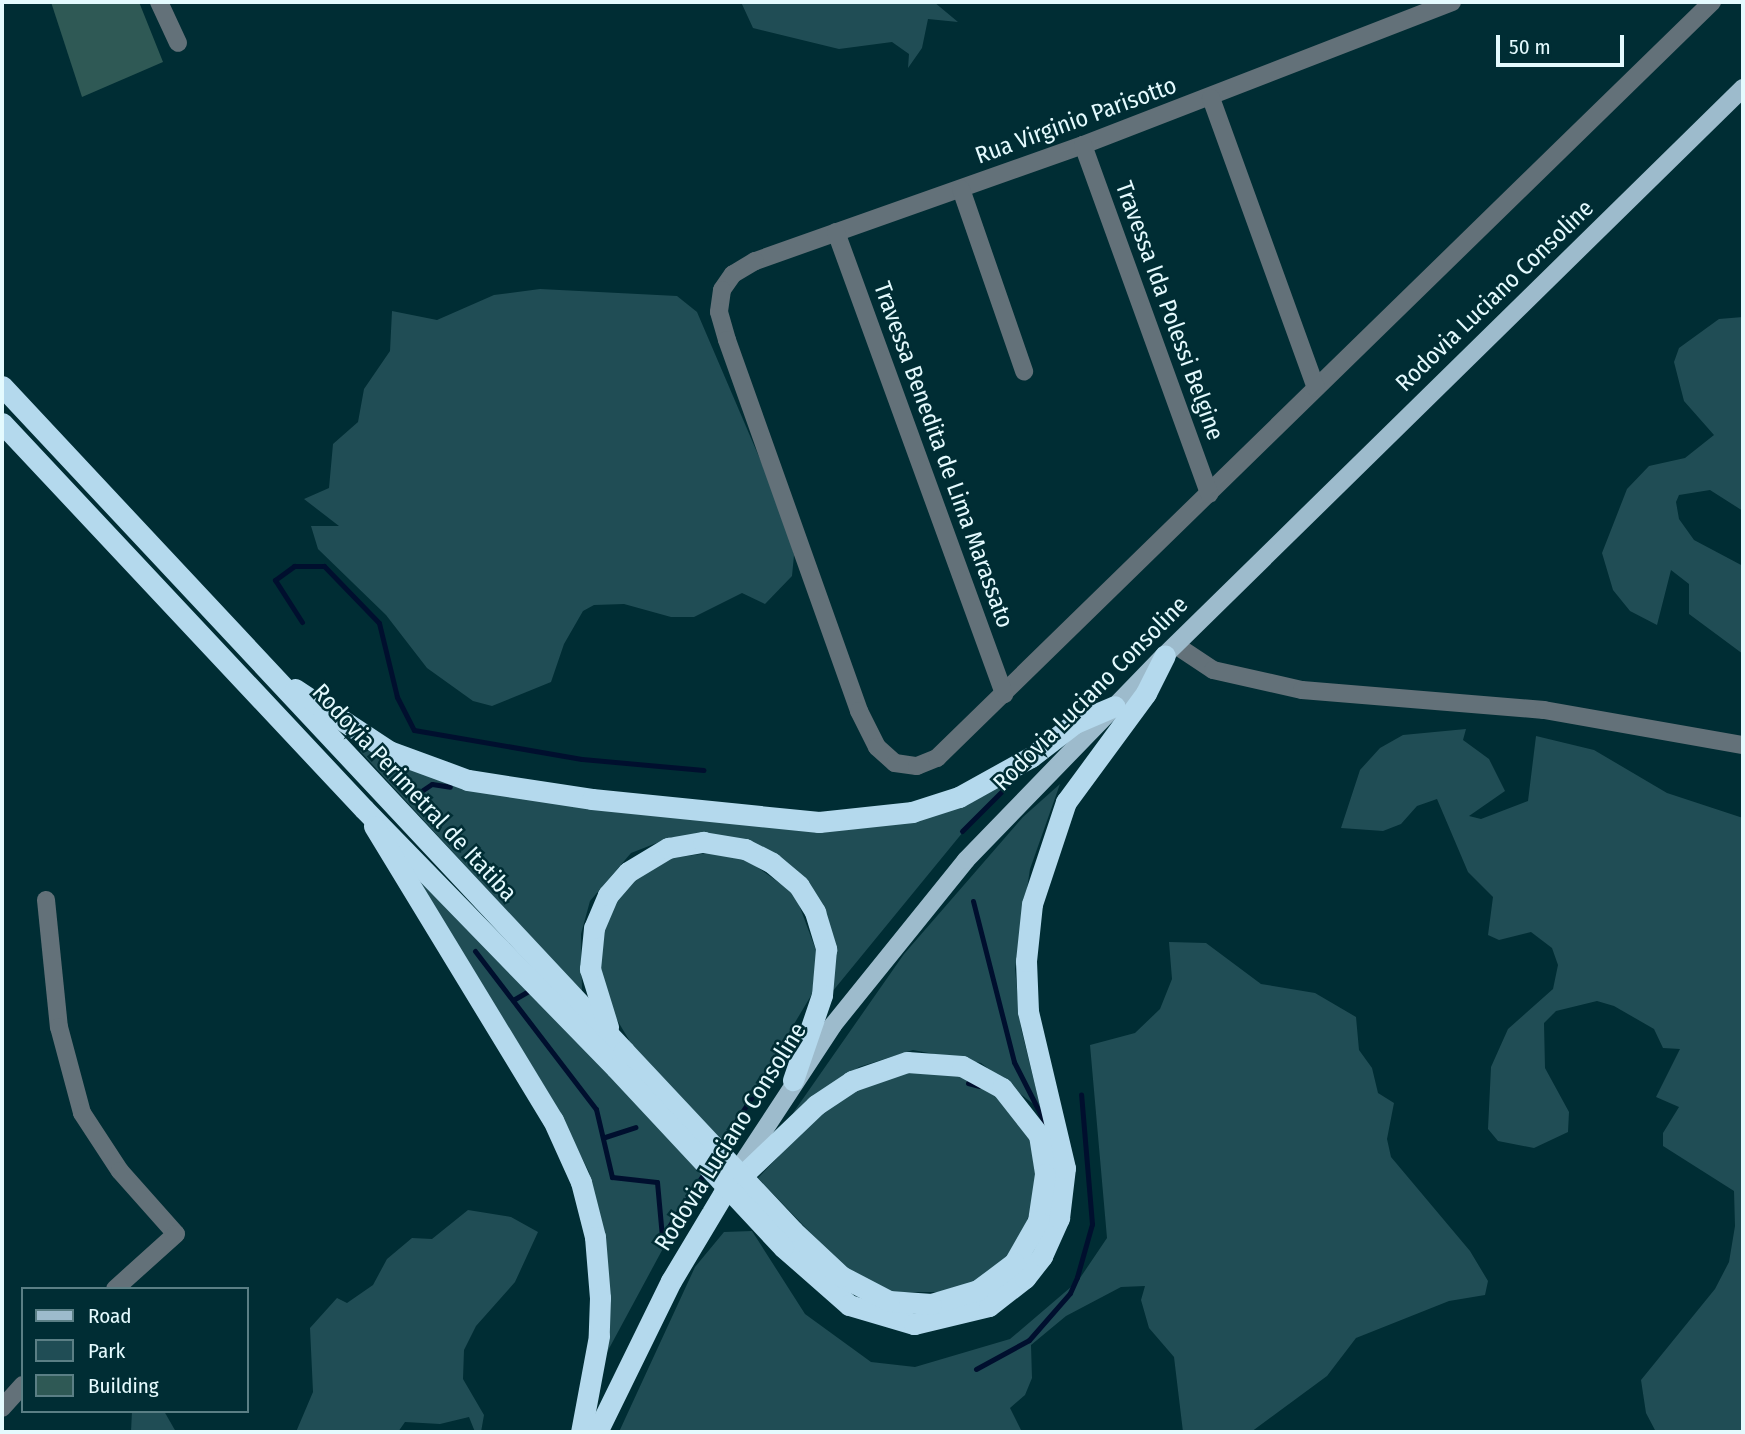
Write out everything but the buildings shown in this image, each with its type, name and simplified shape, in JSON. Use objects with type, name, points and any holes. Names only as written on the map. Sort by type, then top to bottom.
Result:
[{"type":"highway","name":"Rodovia Perimetral de Itatiba","points":[[2,386],[267,670],[788,1239]]},
{"type":"highway","name":"Rodovia Perimetral de Itatiba","points":[[2,422],[364,809],[620,1055]]},
{"type":"highway","points":[[788,1239],[849,1305],[914,1324],[989,1306],[1025,1278],[1042,1256],[1059,1218],[1065,1168],[1028,1011],[1026,961],[1032,904],[1066,802],[1146,693],[1171,650]]},
{"type":"highway","points":[[267,670],[389,751],[468,780],[793,821],[884,816],[959,797],[1031,758],[1075,723],[1115,706]]},
{"type":"highway","points":[[364,809],[553,1120],[581,1182],[595,1237],[600,1298],[599,1336],[581,1432]]},
{"type":"highway","points":[[620,1055],[594,995],[590,969],[599,912],[618,882],[644,861],[681,845],[719,843],[755,854],[786,872],[815,912],[826,949],[826,979],[793,1080]]},
{"type":"highway","points":[[723,1194],[816,1105],[889,1065],[943,1061],[982,1075],[1016,1101],[1039,1135],[1045,1174],[1038,1221],[1014,1263],[978,1290],[923,1304],[875,1297],[788,1239]]},
{"type":"highway","name":"Rodovia Luciano Consoline","points":[[597,1432],[671,1281],[723,1194]]},
{"type":"main road","name":"Rodovia Luciano Consoline","points":[[723,1194],[793,1080],[917,917],[1115,706],[1743,89]]},
{"type":"street","points":[[159,2],[178,43]]},
{"type":"street","name":"Rua Virginio Parisotto","points":[[1004,694],[937,758],[917,766],[895,763],[877,747],[752,414],[719,312],[722,290],[733,274],[755,261],[1211,98],[1452,2]]},
{"type":"street","points":[[1004,694],[1712,2]]},
{"type":"street","points":[[1211,98],[1316,388]]},
{"type":"street","name":"Travessa Ida Polessi Belgine","points":[[1083,145],[1209,494]]},
{"type":"street","points":[[961,189],[1024,371]]},
{"type":"street","name":"Travessa Benedita de Lima Marassato","points":[[836,232],[1004,694]]},
{"type":"street","points":[[1171,650],[1213,670],[1302,690],[1544,710],[1743,745]]},
{"type":"street","points":[[46,900],[59,1027],[82,1113],[120,1171],[176,1234],[117,1287]]},
{"type":"street","points":[[2,1408],[21,1387]]},
{"type":"green space","points":[[741,2],[934,2],[958,22],[928,19],[922,48],[908,68],[909,54],[892,42],[839,49],[753,28]]},
{"type":"green space","points":[[540,289],[677,296],[697,312],[783,513],[794,555],[792,576],[765,604],[742,593],[694,617],[671,617],[624,604],[594,605],[583,611],[564,644],[551,682],[492,706],[473,701],[427,668],[386,615],[318,549],[311,526],[339,526],[304,499],[329,488],[333,444],[358,422],[364,389],[390,351],[392,311],[437,320],[494,295]]},
{"type":"green space","points":[[1743,317],[1743,511],[1710,490],[1679,495],[1676,502],[1679,519],[1694,540],[1743,566],[1743,654],[1689,614],[1689,584],[1671,570],[1657,625],[1630,611],[1613,590],[1602,553],[1627,489],[1649,466],[1685,458],[1714,435],[1684,401],[1674,362],[1679,348],[1719,319]]},
{"type":"green space","points":[[1466,729],[1463,740],[1489,759],[1505,791],[1469,816],[1481,819],[1528,801],[1536,736],[1594,750],[1667,793],[1743,818],[1743,1432],[1656,1432],[1646,1413],[1641,1380],[1715,1289],[1729,1262],[1735,1226],[1734,1191],[1663,1146],[1663,1133],[1679,1107],[1656,1097],[1680,1049],[1663,1048],[1654,1029],[1614,1006],[1597,1001],[1556,1011],[1544,1023],[1545,1068],[1569,1112],[1568,1132],[1534,1148],[1498,1141],[1488,1129],[1491,1067],[1508,1029],[1553,989],[1558,965],[1552,948],[1531,932],[1499,940],[1488,935],[1493,897],[1468,872],[1437,799],[1417,806],[1401,824],[1383,831],[1341,828],[1360,770],[1380,748],[1403,735]]},
{"type":"green space","points":[[364,747],[490,793],[787,828],[963,805],[1008,780],[1010,784],[963,832],[832,992],[789,864],[672,837],[631,853],[590,901],[581,934],[582,993],[360,751]]},
{"type":"green space","points":[[1060,784],[1030,869],[1015,969],[1021,1028],[1041,1110],[981,1063],[913,1050],[859,1067],[793,1113],[904,954],[1023,817]]},
{"type":"green space","points":[[715,852],[743,857],[795,894],[817,953],[812,994],[694,1191],[605,1356],[605,1235],[589,1172],[554,1102],[413,871],[624,1051],[629,1040],[613,1013],[597,960],[611,904],[626,886],[666,859]]},
{"type":"green space","points":[[1169,942],[1206,943],[1261,984],[1315,993],[1356,1017],[1359,1050],[1372,1068],[1378,1093],[1394,1103],[1387,1139],[1391,1157],[1470,1251],[1488,1281],[1485,1295],[1449,1301],[1356,1338],[1327,1376],[1251,1432],[1183,1432],[1174,1357],[1149,1328],[1141,1300],[1145,1286],[1121,1287],[1066,1316],[1031,1345],[1032,1378],[1025,1395],[1010,1408],[1022,1432],[619,1432],[695,1267],[724,1232],[752,1231],[805,1314],[871,1362],[915,1367],[1010,1339],[1078,1281],[1107,1238],[1090,1045],[1135,1033],[1160,1009],[1172,979]]},
{"type":"green space","points":[[944,1068],[994,1089],[1030,1134],[1037,1188],[1021,1241],[987,1277],[954,1292],[891,1292],[847,1271],[758,1178],[825,1108],[879,1076]]},
{"type":"green space","points":[[468,1210],[511,1217],[538,1232],[515,1282],[476,1326],[464,1350],[463,1379],[484,1415],[481,1432],[475,1432],[469,1417],[440,1424],[405,1422],[398,1432],[296,1432],[313,1392],[310,1328],[337,1298],[347,1303],[373,1285],[387,1259],[412,1238],[432,1239]]},
{"type":"green space","points":[[132,1413],[165,1413],[176,1432],[131,1432]]},
{"type":"waterway","points":[[302,622],[275,580],[294,566],[324,566],[379,623],[397,697],[414,730],[582,759],[704,770]]},
{"type":"waterway","points":[[962,831],[1010,783]]},
{"type":"waterway","points":[[411,798],[432,784],[450,787]]},
{"type":"waterway","points":[[413,798],[426,807]]},
{"type":"waterway","points":[[973,901],[1014,1062],[1044,1121]]},
{"type":"waterway","points":[[475,951],[596,1109],[612,1177],[657,1182],[662,1237],[705,1172]]},
{"type":"waterway","points":[[513,1000],[530,990]]},
{"type":"waterway","points":[[720,1146],[782,1050]]},
{"type":"waterway","points":[[968,1083],[979,1086]]},
{"type":"waterway","points":[[976,1369],[1029,1340],[1070,1293],[1077,1277],[1092,1224],[1081,1094]]},
{"type":"waterway","points":[[605,1137],[635,1127]]}]
